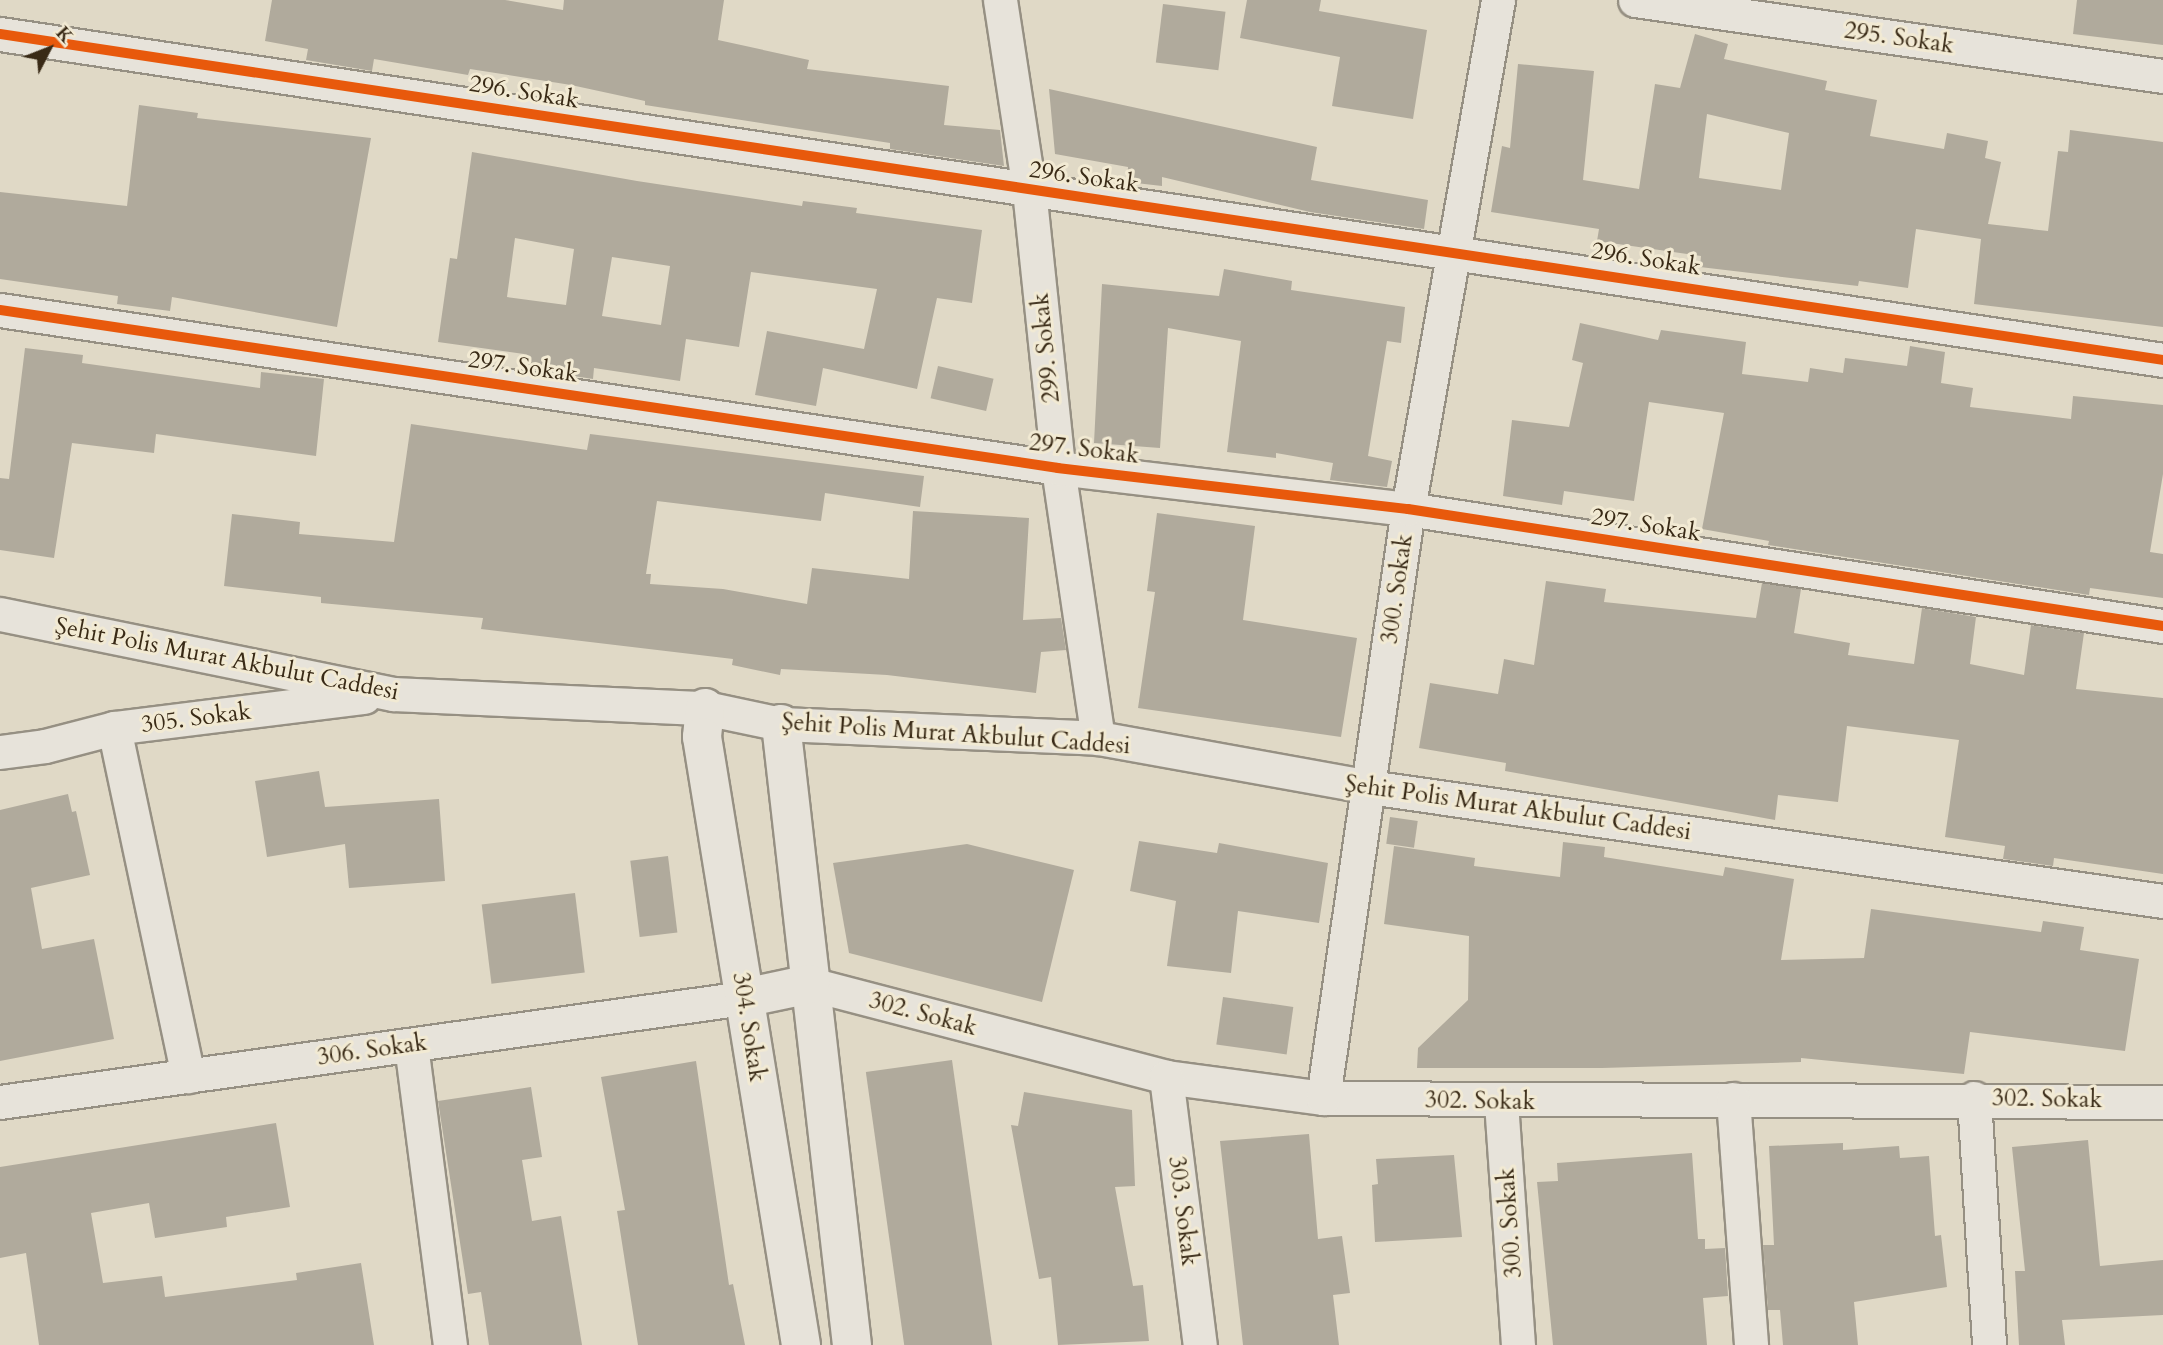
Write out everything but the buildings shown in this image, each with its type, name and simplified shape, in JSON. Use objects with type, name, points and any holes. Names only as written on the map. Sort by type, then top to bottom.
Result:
[{"type":"street","name":"299. Sokak","points":[[1000,0],[1029,190],[1058,468],[1098,738]]},
{"type":"street","name":"300. Sokak","points":[[1323,1098],[1408,509],[1450,250],[1497,0]]},
{"type":"street","name":"295. Sokak","points":[[1635,0],[2163,76]]},
{"type":"street","name":"296. Sokak","points":[[0,34],[1029,190],[1450,250],[2163,360]]},
{"type":"street","name":"297. Sokak","points":[[0,310],[1058,468],[1408,509],[2163,626]]},
{"type":"street","name":"Şehit Polis Murat Akbulut Caddesi","points":[[0,614],[393,694],[705,708],[781,724],[1098,738],[1369,787],[2163,901]]},
{"type":"street","name":"305. Sokak","points":[[0,752],[45,746],[114,728],[393,694]]},
{"type":"street","name":"304. Sokak","points":[[705,708],[702,737],[801,1345]]},
{"type":"street","points":[[781,724],[852,1345]]},
{"type":"street","points":[[114,728],[188,1076]]},
{"type":"street","points":[[744,998],[810,984]]},
{"type":"street","name":"302. Sokak","points":[[810,984],[1166,1077],[1323,1098],[1501,1102],[1974,1098],[2163,1102]]},
{"type":"street","name":"306. Sokak","points":[[0,1102],[744,998]]},
{"type":"street","points":[[411,1045],[450,1345]]},
{"type":"street","name":"303. Sokak","points":[[1166,1077],[1200,1345]]},
{"type":"street","points":[[1974,1098],[1989,1345]]},
{"type":"street","points":[[1733,1099],[1751,1345]]},
{"type":"street","name":"300. Sokak","points":[[1501,1102],[1518,1345]]},
{"type":"cycle path","points":[[0,34],[2163,360]]},
{"type":"cycle path","points":[[0,310],[1058,468],[1408,509],[2163,626]]}]
